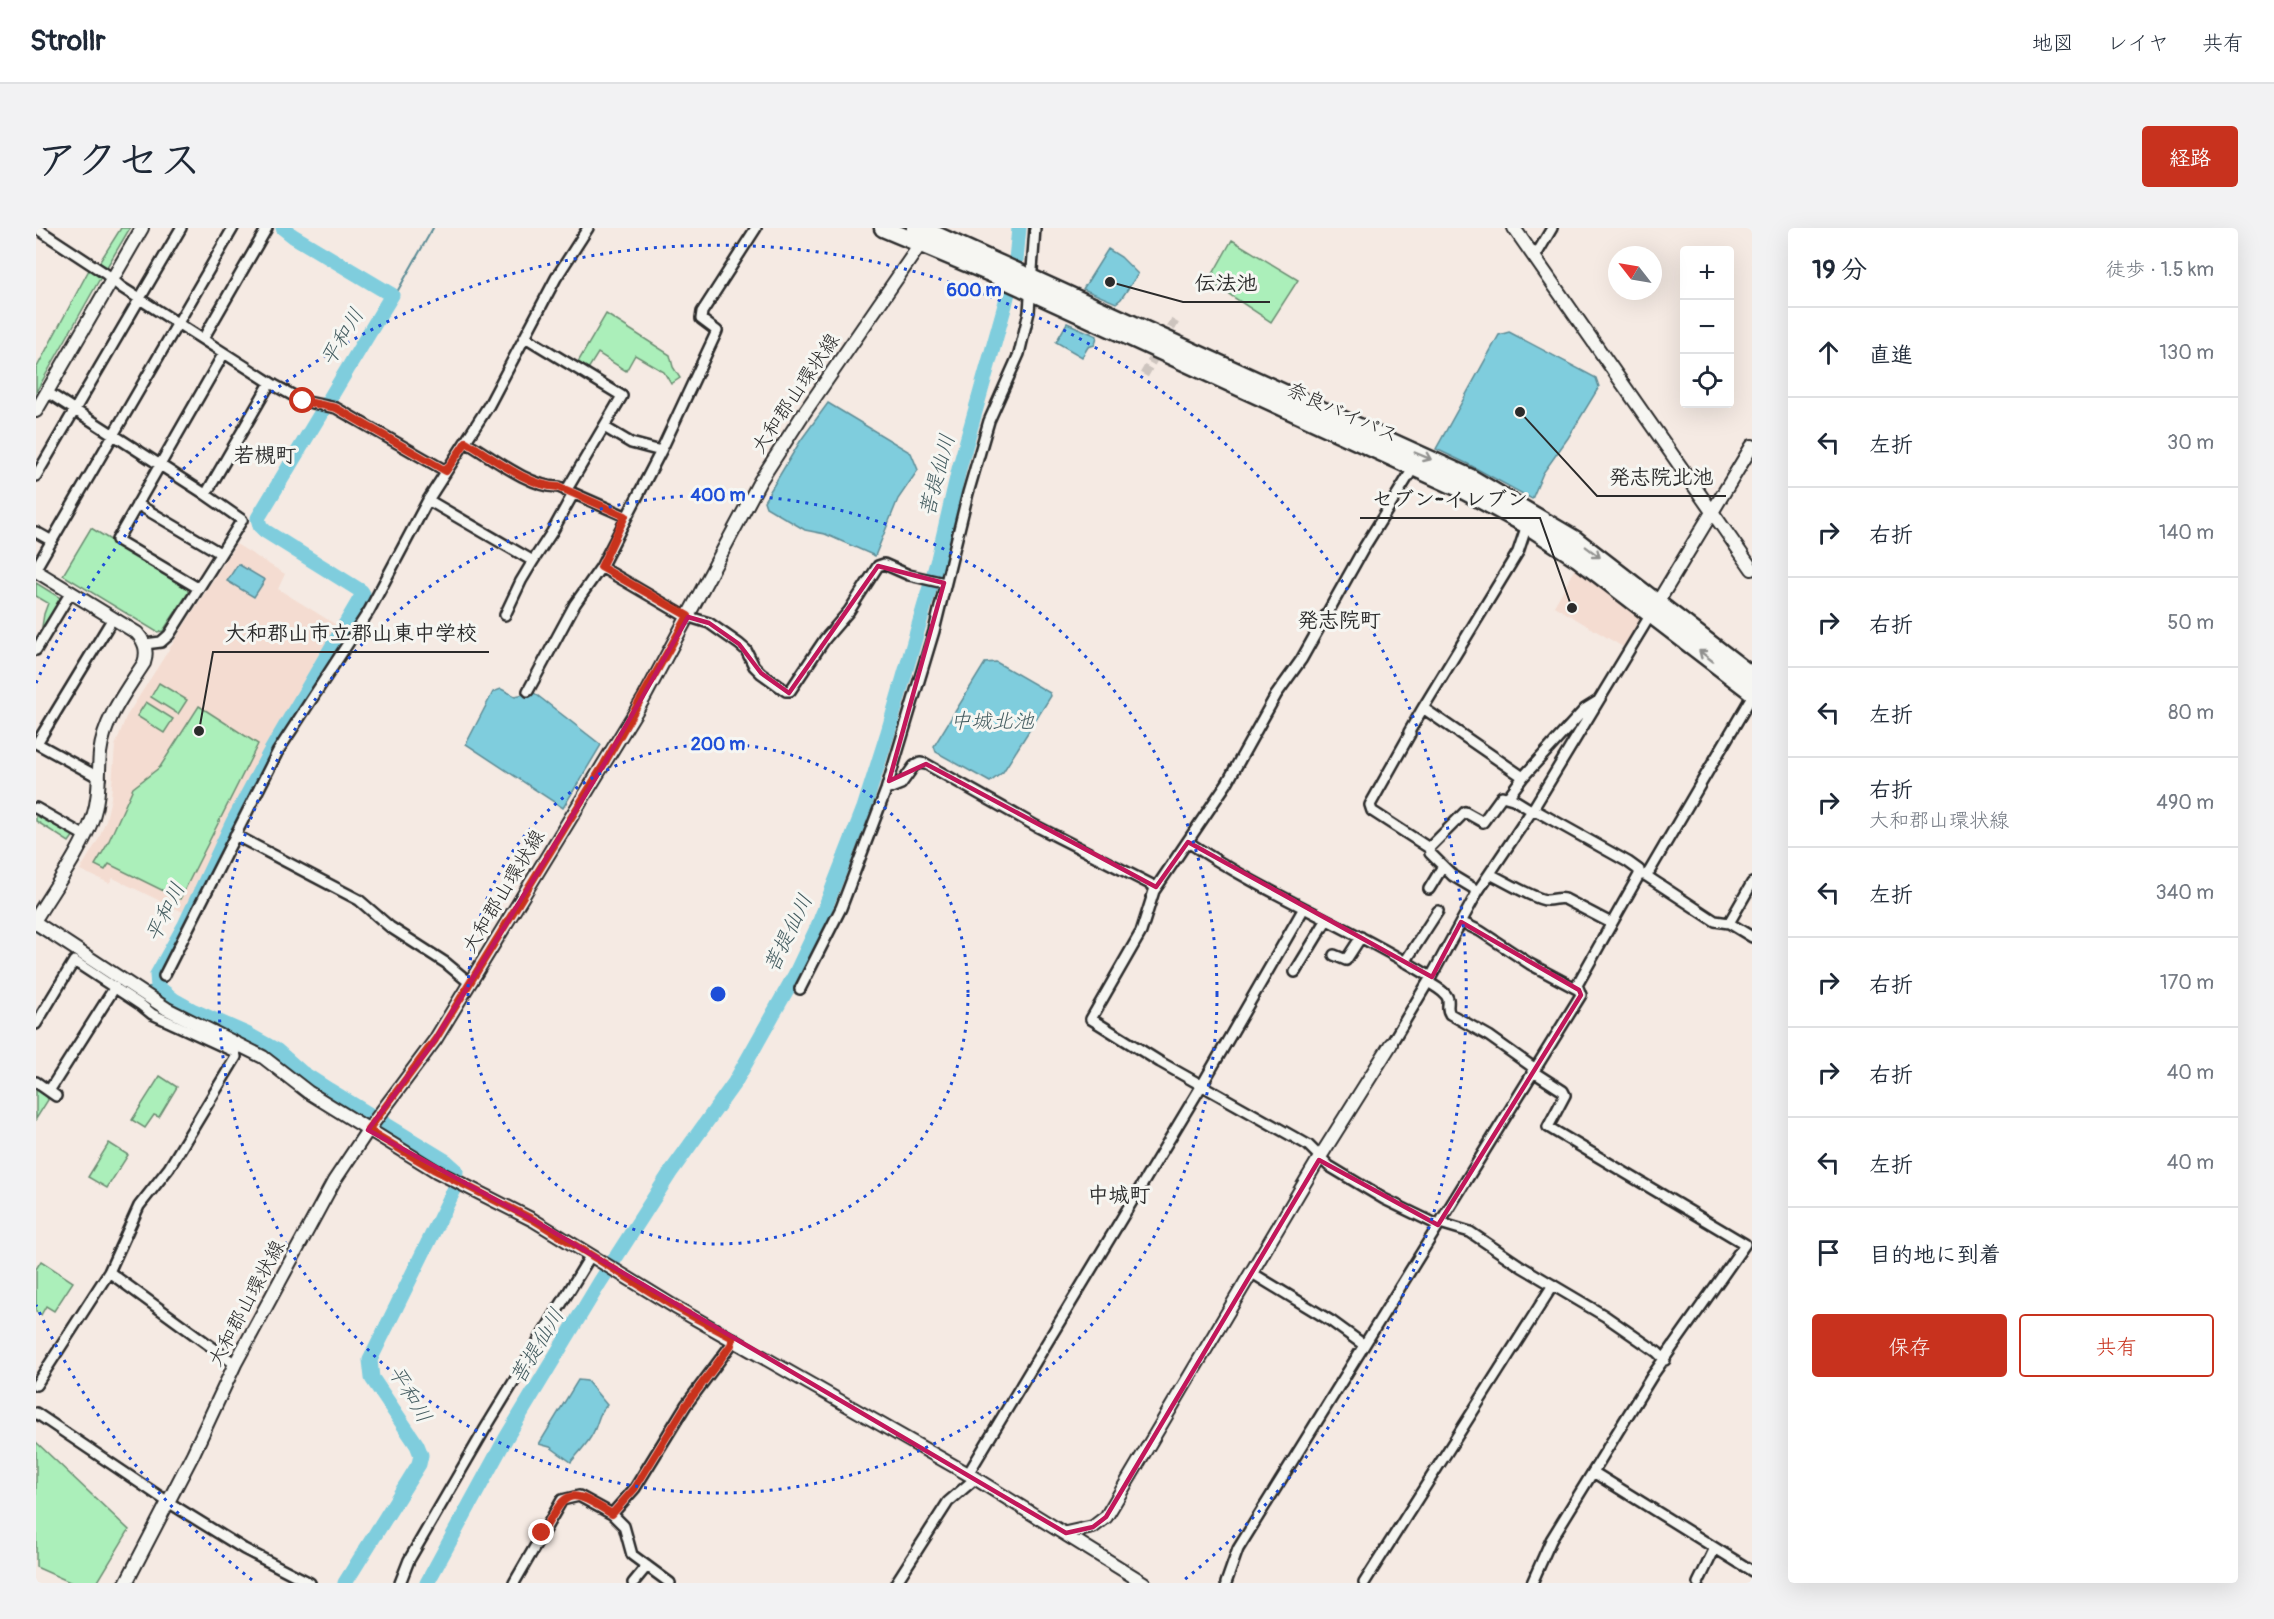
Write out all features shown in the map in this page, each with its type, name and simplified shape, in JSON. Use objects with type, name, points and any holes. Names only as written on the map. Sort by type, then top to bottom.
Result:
[{"type":"highway","name":"奈良バイパス","points":[[884,228],[924,233],[1028,285],[1459,488],[1527,525],[1655,608],[1752,676]]},
{"type":"highway","name":"奈良バイパス","points":[[1028,285],[1469,477],[1576,540],[1752,694]]},
{"type":"street","points":[[36,228],[270,383],[303,401],[336,408],[446,471]]},
{"type":"street","points":[[36,411],[142,228]]},
{"type":"street","points":[[36,476],[181,228]]},
{"type":"street","points":[[36,918],[85,836],[97,803],[100,753],[108,724],[114,710],[144,663],[145,644],[137,633],[36,570],[233,228]]},
{"type":"street","points":[[203,339],[267,228]]},
{"type":"street","points":[[164,976],[278,751],[369,611],[428,500],[489,405],[556,278],[588,228]]},
{"type":"street","points":[[528,690],[575,604],[601,567],[625,516],[661,451],[717,331],[701,319],[702,312],[756,228]]},
{"type":"street","points":[[800,989],[841,908],[886,790],[928,651],[943,583],[989,422],[1019,354],[1029,312],[1028,285],[1035,228]]},
{"type":"street","points":[[1514,228],[1752,569]]},
{"type":"street","points":[[1535,257],[1552,228]]},
{"type":"street","name":"大和郡山環状線","points":[[126,1583],[235,1364],[334,1181],[374,1121],[423,1058],[470,983],[610,755],[760,481],[924,233]]},
{"type":"street","points":[[505,615],[521,581],[552,532],[569,492],[622,396],[525,337]]},
{"type":"street","points":[[198,588],[117,540],[224,353]]},
{"type":"street","points":[[206,494],[270,383]]},
{"type":"street","points":[[47,392],[206,494],[242,520],[169,635],[161,642],[145,644]]},
{"type":"street","points":[[604,427],[631,443],[661,451]]},
{"type":"street","points":[[466,442],[520,474],[549,487],[559,487],[625,516]]},
{"type":"street","points":[[1066,1533],[1093,1527],[1106,1517],[1320,1157],[1430,979],[1478,891],[1532,810],[1752,446]]},
{"type":"street","points":[[1414,467],[1365,546],[1301,660],[1276,695],[1227,783],[1156,887],[1141,932],[1091,1019],[1308,1145],[1329,1166],[1384,1199],[1439,1224],[1470,1232],[1605,1316],[1658,1352],[1665,1360]]},
{"type":"street","points":[[428,500],[533,561]]},
{"type":"street","points":[[137,504],[220,553]]},
{"type":"street","points":[[1430,848],[1372,811],[1371,806],[1410,734],[1409,732],[1518,552],[1527,525]]},
{"type":"street","points":[[36,532],[52,541]]},
{"type":"street","points":[[601,567],[688,616],[709,623],[746,650],[754,666],[786,691],[790,691],[825,639],[849,611],[878,566],[884,564],[909,575],[943,583]]},
{"type":"street","points":[[36,650],[71,592]]},
{"type":"street","points":[[100,778],[37,743],[113,618]]},
{"type":"street","points":[[1227,1583],[1238,1550],[1581,995],[1577,985],[1611,923],[1642,875],[1649,872],[1752,694]]},
{"type":"street","points":[[1508,797],[1523,777],[1585,709],[1599,700]]},
{"type":"street","points":[[1423,708],[1523,777]]},
{"type":"street","points":[[886,790],[901,784],[914,766],[920,763],[926,764],[1036,826],[1156,887]]},
{"type":"street","points":[[1430,848],[1465,812],[1483,822],[1502,796],[1508,797],[1628,862],[1642,875],[1714,921],[1729,923],[1752,937]]},
{"type":"street","points":[[36,808],[85,836]]},
{"type":"street","points":[[235,834],[359,900],[390,927],[446,963],[470,983]]},
{"type":"street","points":[[1188,842],[1238,874],[1361,937],[1430,979],[1448,1000],[1447,1010],[1450,1014],[1489,1036],[1563,1091],[1565,1095],[1548,1126],[1745,1244],[1652,1376],[1551,1540],[1532,1583]]},
{"type":"street","points":[[1430,848],[1430,853],[1453,876],[1478,891]]},
{"type":"street","points":[[1429,889],[1443,866]]},
{"type":"street","points":[[1490,874],[1547,900],[1558,897],[1565,899],[1611,923]]},
{"type":"street","points":[[1729,923],[1752,883]]},
{"type":"street","points":[[896,1583],[948,1502],[972,1476],[1304,908]]},
{"type":"street","points":[[1405,962],[1438,911]]},
{"type":"street","points":[[1295,972],[1326,921]]},
{"type":"street","points":[[1461,922],[1579,990]]},
{"type":"street","points":[[36,923],[120,984],[152,1014],[235,1052],[237,1057],[169,1168],[139,1206],[109,1272],[36,1385]]},
{"type":"street","points":[[1334,955],[1346,960],[1361,937]]},
{"type":"street","points":[[36,1024],[74,961],[120,984],[140,991],[186,1020],[262,1057],[294,1082],[374,1121],[435,1170],[534,1220],[675,1307],[972,1476],[1144,1583]]},
{"type":"street","points":[[36,1082],[53,1093],[120,984]]},
{"type":"street","points":[[400,1583],[409,1560],[484,1429],[593,1256]]},
{"type":"street","points":[[109,1272],[235,1364]]},
{"type":"street","points":[[1252,1273],[1331,1321],[1364,1345]]},
{"type":"street","points":[[1364,1583],[1553,1285]]},
{"type":"street","points":[[612,1514],[635,1488],[686,1405],[731,1345],[733,1338]]},
{"type":"street","points":[[36,1413],[168,1502],[244,1549],[310,1583]]},
{"type":"street","points":[[1593,1472],[1752,1571]]},
{"type":"street","points":[[514,1583],[562,1500],[579,1496],[612,1514],[624,1526],[632,1555],[670,1583]]},
{"type":"street","points":[[1698,1583],[1715,1548]]},
{"type":"street","points":[[633,1583],[647,1566]]},
{"type":"highlighted area","points":[[878,566],[944,583],[889,781],[926,764],[1156,887],[1188,842],[1432,977],[1461,922],[1579,990],[1581,995],[1438,1225],[1319,1160],[1106,1517],[1093,1527],[1066,1533],[533,1220],[368,1130],[435,1040],[604,764],[688,617],[709,623],[739,644],[761,673],[789,693]]},
{"type":"shaded area","points":[[236,544],[285,574],[278,589],[343,629],[270,744],[185,913],[113,878],[109,883],[80,870],[98,840],[106,820],[111,798],[115,746],[126,717]]},
{"type":"shaded area","points":[[1576,568],[1642,618],[1623,647],[1554,606]]},
{"type":"green space","points":[[121,228],[130,228],[107,267],[99,263]]},
{"type":"green space","points":[[1232,240],[1298,280],[1271,322],[1209,281]]},
{"type":"green space","points":[[90,268],[102,275],[36,392],[36,369]]},
{"type":"green space","points":[[606,314],[670,355],[673,367],[680,378],[671,384],[664,372],[635,355],[626,371],[598,353],[585,374],[575,367]]},
{"type":"green space","points":[[91,528],[187,587],[188,593],[163,631],[157,632],[63,575]]},
{"type":"green space","points":[[36,583],[62,599],[41,633],[48,603],[36,596]]},
{"type":"green space","points":[[159,683],[187,700],[178,714],[151,697]]},
{"type":"green space","points":[[146,702],[173,719],[164,733],[137,716]]},
{"type":"green space","points":[[199,706],[258,744],[180,899],[109,864],[105,870],[95,865],[107,845],[133,788],[160,767]]},
{"type":"green space","points":[[36,812],[74,835],[69,842],[36,821]]},
{"type":"green space","points":[[160,1076],[177,1087],[159,1117],[154,1115],[145,1128],[132,1120]]},
{"type":"green space","points":[[36,1087],[46,1093],[48,1100],[36,1119]]},
{"type":"green space","points":[[109,1143],[128,1155],[107,1188],[88,1177]]},
{"type":"green space","points":[[41,1261],[73,1282],[54,1311],[46,1306],[41,1315],[36,1312],[36,1269]]},
{"type":"green space","points":[[36,1442],[129,1530],[97,1583],[72,1583],[36,1567]]},
{"type":"water","points":[[1108,249],[1121,257],[1138,274],[1116,303],[1083,289]]},
{"type":"water","points":[[1067,323],[1097,336],[1095,345],[1088,347],[1082,357],[1056,342]]},
{"type":"water","points":[[1509,332],[1596,378],[1599,387],[1568,438],[1543,473],[1532,499],[1436,449],[1499,335]]},
{"type":"water","points":[[828,403],[911,453],[918,470],[898,499],[875,556],[825,534],[805,530],[766,507],[764,501],[801,440]]},
{"type":"water","points":[[238,564],[265,580],[254,597],[227,581]]},
{"type":"water","name":"中城北池","points":[[996,662],[1050,693],[1051,696],[1003,772],[990,782],[936,752],[934,746],[985,663]]},
{"type":"water","points":[[501,689],[515,696],[533,692],[601,745],[563,808],[466,744],[493,692]]},
{"type":"water","points":[[578,1380],[587,1381],[607,1405],[600,1415],[592,1436],[571,1462],[550,1447],[539,1444]]},
{"type":"waterway","name":"平和川","points":[[283,228],[392,295],[258,518],[260,526],[265,531],[363,594],[269,754],[233,822],[185,925],[157,975],[158,987],[174,1000],[276,1050],[301,1072],[447,1162],[456,1170],[455,1188],[370,1360],[372,1378],[417,1445],[421,1455],[419,1464],[345,1583]]},
{"type":"waterway","points":[[392,295],[397,292],[433,228]]},
{"type":"waterway","name":"菩提仙川","points":[[427,1583],[506,1438],[600,1282],[670,1173],[735,1082],[795,975],[818,926],[864,808],[938,559],[959,469],[1005,305],[1016,260],[1019,228]]},
{"type":"waterway","points":[[36,932],[70,952]]},
{"type":"waterway","points":[[143,987],[158,987]]},
{"type":"tunnel","points":[[1144,375],[1175,321]]},
{"type":"place","name":"伝法池","points":[[1110,282]]},
{"type":"place","name":"発志院北池","points":[[1520,412]]},
{"type":"place","name":"セブン-イレブン","points":[[1572,608]]},
{"type":"place","name":"大和郡山市立郡山東中学校","points":[[199,731]]},
{"type":"district","name":"若槻町","points":[[265,455]]},
{"type":"district","name":"発志院町","points":[[1339,620]]},
{"type":"district","name":"中城町","points":[[1119,1195]]},
{"type":"route","points":[[303,401],[336,408],[446,471],[466,442],[520,474],[549,487],[559,487],[625,516],[601,567],[688,616],[644,698],[435,1040],[368,1130],[435,1170],[506,1204],[675,1307],[733,1338],[731,1345],[686,1405],[635,1488],[612,1514],[593,1502],[579,1496],[570,1496],[562,1500],[542,1533]]}]
